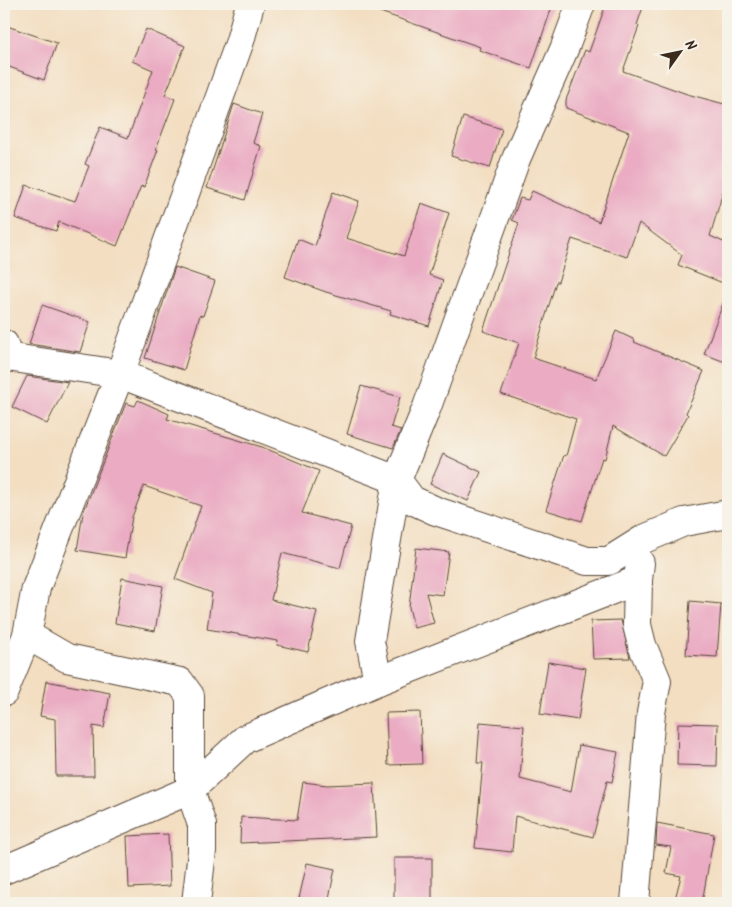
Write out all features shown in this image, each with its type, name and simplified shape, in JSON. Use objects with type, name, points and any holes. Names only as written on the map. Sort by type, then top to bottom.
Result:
[{"type":"street","points":[[4,692],[27,635],[36,588],[120,374],[240,41],[250,4]]},
{"type":"street","points":[[378,682],[370,641],[397,480],[427,408],[516,159],[566,47],[581,4]]},
{"type":"street","points":[[4,344],[7,357],[120,374],[397,480],[412,500],[436,511],[587,561],[609,561],[644,539],[684,522],[728,514]]},
{"type":"street","points":[[635,903],[651,713],[658,681],[642,645],[637,625],[638,580],[644,539]]},
{"type":"street","points":[[609,561],[638,580]]},
{"type":"street","points":[[4,870],[190,790],[245,739],[378,682],[638,580]]},
{"type":"street","points":[[27,635],[67,658],[180,682],[190,696],[190,790],[202,825],[202,850],[196,903]]},
{"type":"building","points":[[364,4],[553,4],[531,68],[479,50],[480,47],[363,6]]},
{"type":"building","points":[[606,4],[644,4],[637,25],[639,26],[623,71],[687,94],[728,105],[728,175],[710,236],[728,244],[728,285],[678,265],[682,255],[639,223],[627,257],[572,239],[558,282],[556,282],[533,358],[596,379],[616,331],[635,340],[634,342],[704,371],[686,413],[688,415],[664,456],[613,426],[605,459],[602,458],[582,521],[546,510],[564,455],[566,456],[576,419],[501,394],[519,343],[483,331],[519,223],[512,220],[520,198],[528,200],[532,191],[599,222],[629,132],[566,108],[566,100],[585,50],[589,52]]},
{"type":"building","points":[[4,25],[57,43],[44,80],[4,65]]},
{"type":"building","points":[[146,29],[185,46],[165,95],[175,99],[156,149],[158,150],[144,187],[141,186],[117,246],[59,222],[56,231],[15,218],[26,185],[75,201],[89,166],[85,164],[100,127],[128,138],[153,70],[132,61]]},
{"type":"building","points":[[234,104],[262,114],[253,143],[261,146],[245,200],[207,188]]},
{"type":"building","points":[[463,117],[502,129],[490,168],[451,156]]},
{"type":"building","points":[[333,192],[359,201],[346,238],[404,256],[421,203],[449,213],[429,275],[443,280],[429,326],[390,314],[391,311],[326,292],[285,277],[298,239],[315,246]]},
{"type":"building","points":[[175,267],[215,281],[203,316],[200,315],[184,370],[145,358]]},
{"type":"building","points":[[728,294],[728,363],[704,354]]},
{"type":"building","points":[[42,305],[90,322],[80,352],[29,344]]},
{"type":"building","points":[[27,376],[68,382],[47,424],[12,407]]},
{"type":"building","points":[[361,386],[400,397],[391,427],[401,430],[393,448],[347,434]]},
{"type":"building","points":[[138,400],[169,414],[167,419],[262,447],[319,471],[302,513],[351,526],[340,568],[282,553],[271,600],[317,611],[308,652],[277,645],[278,641],[207,629],[212,593],[175,579],[201,506],[144,486],[132,517],[125,558],[77,550],[83,513],[126,403],[135,406]]},
{"type":"building","points":[[443,454],[481,472],[468,501],[430,484]]},
{"type":"building","points":[[416,548],[449,552],[443,595],[426,593],[434,623],[414,628],[409,607]]},
{"type":"building","points":[[122,578],[163,586],[155,631],[115,623]]},
{"type":"building","points":[[690,601],[721,604],[717,657],[686,655]]},
{"type":"building","points":[[621,620],[630,658],[593,659],[591,621]]},
{"type":"building","points":[[548,662],[586,668],[578,720],[540,714]]},
{"type":"building","points":[[46,681],[110,693],[104,728],[93,726],[94,776],[56,776],[55,719],[40,716]]},
{"type":"building","points":[[420,712],[422,764],[388,765],[386,713]]},
{"type":"building","points":[[480,722],[524,726],[520,779],[571,792],[579,745],[618,752],[612,782],[607,781],[593,837],[515,816],[512,852],[475,848],[483,763],[477,763]]},
{"type":"building","points":[[678,723],[718,724],[717,766],[677,765]]},
{"type":"building","points":[[303,782],[327,785],[374,783],[377,837],[240,843],[241,817],[297,820]]},
{"type":"building","points":[[657,823],[714,834],[702,903],[674,903],[681,876],[666,873],[671,847],[656,845]]},
{"type":"building","points":[[168,834],[170,886],[129,888],[127,836]]},
{"type":"building","points":[[394,858],[432,858],[432,903],[394,903]]},
{"type":"building","points":[[307,863],[335,869],[328,903],[298,903]]}]
